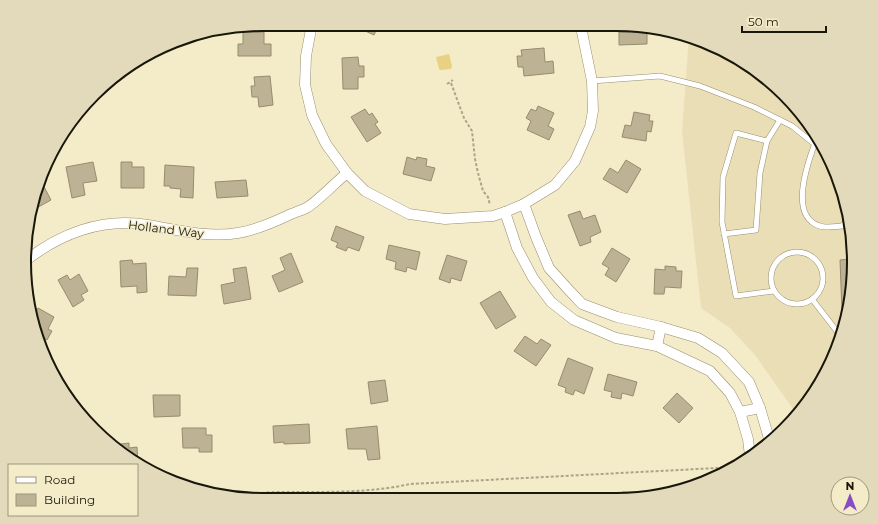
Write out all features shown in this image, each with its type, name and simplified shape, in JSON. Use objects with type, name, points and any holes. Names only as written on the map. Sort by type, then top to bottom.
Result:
[{"type":"street","points":[[311,31],[306,56],[305,85],[312,115],[326,144],[347,173],[365,191],[409,214],[445,219],[493,216],[524,204],[555,185],[575,161],[590,127],[593,111],[592,81],[582,31]]},
{"type":"street","name":"Holland Way","points":[[31,256],[57,240],[76,232],[118,223],[148,225],[191,234],[236,233],[257,229],[308,206],[347,173]]},
{"type":"street","points":[[524,204],[549,268],[582,304],[617,317],[661,327],[698,338],[722,353],[749,382],[760,408],[768,436]]},
{"type":"street","points":[[505,212],[517,248],[533,278],[551,302],[574,320],[616,338],[657,346],[710,371],[730,394],[740,412],[748,439],[749,450]]},
{"type":"street","points":[[533,278],[549,268]]},
{"type":"street","points":[[574,320],[582,304]]},
{"type":"street","points":[[657,346],[661,327]]},
{"type":"street","points":[[740,412],[760,408]]},
{"type":"lane","points":[[592,81],[660,76],[700,86],[754,107],[792,126],[812,141]]},
{"type":"lane","points":[[724,234],[756,230],[760,173],[766,141],[780,120]]},
{"type":"lane","points":[[766,141],[736,132],[723,177],[722,222],[736,296],[774,291]]},
{"type":"lane","points":[[814,145],[809,160],[802,192],[804,212],[812,223],[826,227],[842,226],[844,224]]},
{"type":"lane","points":[[802,253],[810,256],[817,262],[822,273],[822,286],[818,294],[812,299],[804,303],[788,303],[774,291],[771,275],[779,260],[790,254],[802,253]]},
{"type":"lane","points":[[812,299],[836,331]]},
{"type":"path","points":[[447,84],[451,83],[453,80]]},
{"type":"path","points":[[451,83],[464,118],[472,131],[478,173],[483,191],[488,197],[493,216]]},
{"type":"path","points":[[275,493],[364,490],[400,487],[410,484],[718,469]]},
{"type":"shaded area","points":[[689,43],[732,62],[768,88],[790,110],[808,134],[823,160],[835,188],[843,217],[847,247],[847,277],[843,307],[835,336],[823,364],[816,378],[793,410],[755,355],[730,328],[701,308],[682,131]]},
{"type":"shaded area","points":[[449,54],[452,66],[451,69],[439,69],[436,57]]},
{"type":"building","points":[[365,31],[376,31],[374,35]]},
{"type":"building","points":[[243,32],[264,32],[264,44],[271,44],[271,56],[238,56],[238,44],[243,44]]},
{"type":"building","points":[[619,32],[647,33],[647,44],[619,45]]},
{"type":"building","points":[[544,48],[545,62],[553,61],[554,73],[524,76],[523,67],[518,67],[517,56],[522,56],[521,50]]},
{"type":"building","points":[[358,57],[359,66],[364,66],[364,77],[358,77],[358,89],[343,89],[342,58]]},
{"type":"building","points":[[270,76],[273,105],[259,107],[258,97],[252,97],[251,86],[255,86],[254,77]]},
{"type":"building","points":[[538,106],[554,113],[548,126],[554,129],[549,140],[527,130],[531,121],[526,118],[531,109],[536,111]]},
{"type":"building","points":[[365,109],[369,115],[372,113],[378,122],[375,124],[381,133],[367,142],[351,117]]},
{"type":"building","points":[[634,112],[650,115],[649,121],[653,121],[651,132],[647,131],[646,141],[622,137],[625,125],[631,126]]},
{"type":"building","points":[[407,157],[416,160],[417,157],[427,159],[426,166],[435,168],[431,181],[403,174]]},
{"type":"building","points":[[626,160],[641,169],[627,193],[603,179],[610,168],[618,173]]},
{"type":"building","points":[[93,162],[97,181],[83,183],[85,195],[72,198],[66,167]]},
{"type":"building","points":[[121,162],[132,162],[132,167],[144,167],[144,188],[121,188]]},
{"type":"building","points":[[165,165],[194,167],[193,198],[180,197],[181,189],[164,186]]},
{"type":"building","points":[[246,180],[248,196],[217,198],[215,182]]},
{"type":"building","points":[[44,186],[51,200],[38,207]]},
{"type":"building","points":[[580,211],[583,219],[595,215],[601,232],[590,237],[591,242],[580,246],[568,215]]},
{"type":"building","points":[[336,226],[364,237],[359,251],[348,247],[346,251],[336,247],[338,243],[331,240]]},
{"type":"building","points":[[389,245],[420,252],[416,270],[407,267],[406,272],[395,269],[396,262],[386,259]]},
{"type":"building","points":[[612,248],[630,259],[616,282],[605,275],[609,268],[602,264]]},
{"type":"building","points":[[291,253],[303,282],[279,292],[272,276],[285,270],[280,258]]},
{"type":"building","points":[[447,255],[467,261],[461,281],[451,278],[450,283],[439,279]]},
{"type":"building","points":[[847,259],[847,277],[842,311],[840,260]]},
{"type":"building","points":[[132,260],[133,264],[146,263],[147,292],[137,293],[137,286],[121,287],[120,261]]},
{"type":"building","points":[[665,266],[676,267],[676,271],[682,271],[681,288],[665,287],[664,294],[654,294],[655,269],[665,270]]},
{"type":"building","points":[[246,267],[251,299],[224,304],[221,285],[235,282],[233,269]]},
{"type":"building","points":[[187,268],[198,268],[196,296],[168,295],[169,276],[186,277]]},
{"type":"building","points":[[79,274],[88,291],[81,295],[84,300],[73,307],[58,280],[67,275],[70,280]]},
{"type":"building","points":[[500,291],[516,317],[496,329],[480,303]]},
{"type":"building","points":[[38,308],[54,317],[48,329],[52,331],[47,340],[43,336],[36,311]]},
{"type":"building","points":[[525,336],[537,344],[541,339],[551,345],[536,366],[514,351]]},
{"type":"building","points":[[568,358],[593,368],[584,394],[575,390],[573,395],[565,392],[566,388],[558,385]]},
{"type":"building","points":[[608,374],[637,382],[633,396],[622,393],[621,399],[611,397],[612,392],[604,390]]},
{"type":"building","points":[[385,380],[388,401],[371,404],[368,382]]},
{"type":"building","points":[[677,393],[693,408],[679,423],[663,408]]},
{"type":"building","points":[[153,395],[180,395],[180,416],[154,417]]},
{"type":"building","points":[[309,424],[310,443],[274,443],[273,426]]},
{"type":"building","points":[[377,426],[380,459],[368,460],[366,449],[348,449],[346,429]]},
{"type":"building","points":[[182,428],[206,428],[206,435],[212,435],[212,452],[199,452],[199,448],[183,448]]},
{"type":"building","points":[[129,443],[129,448],[137,447],[138,456],[121,445]]}]
